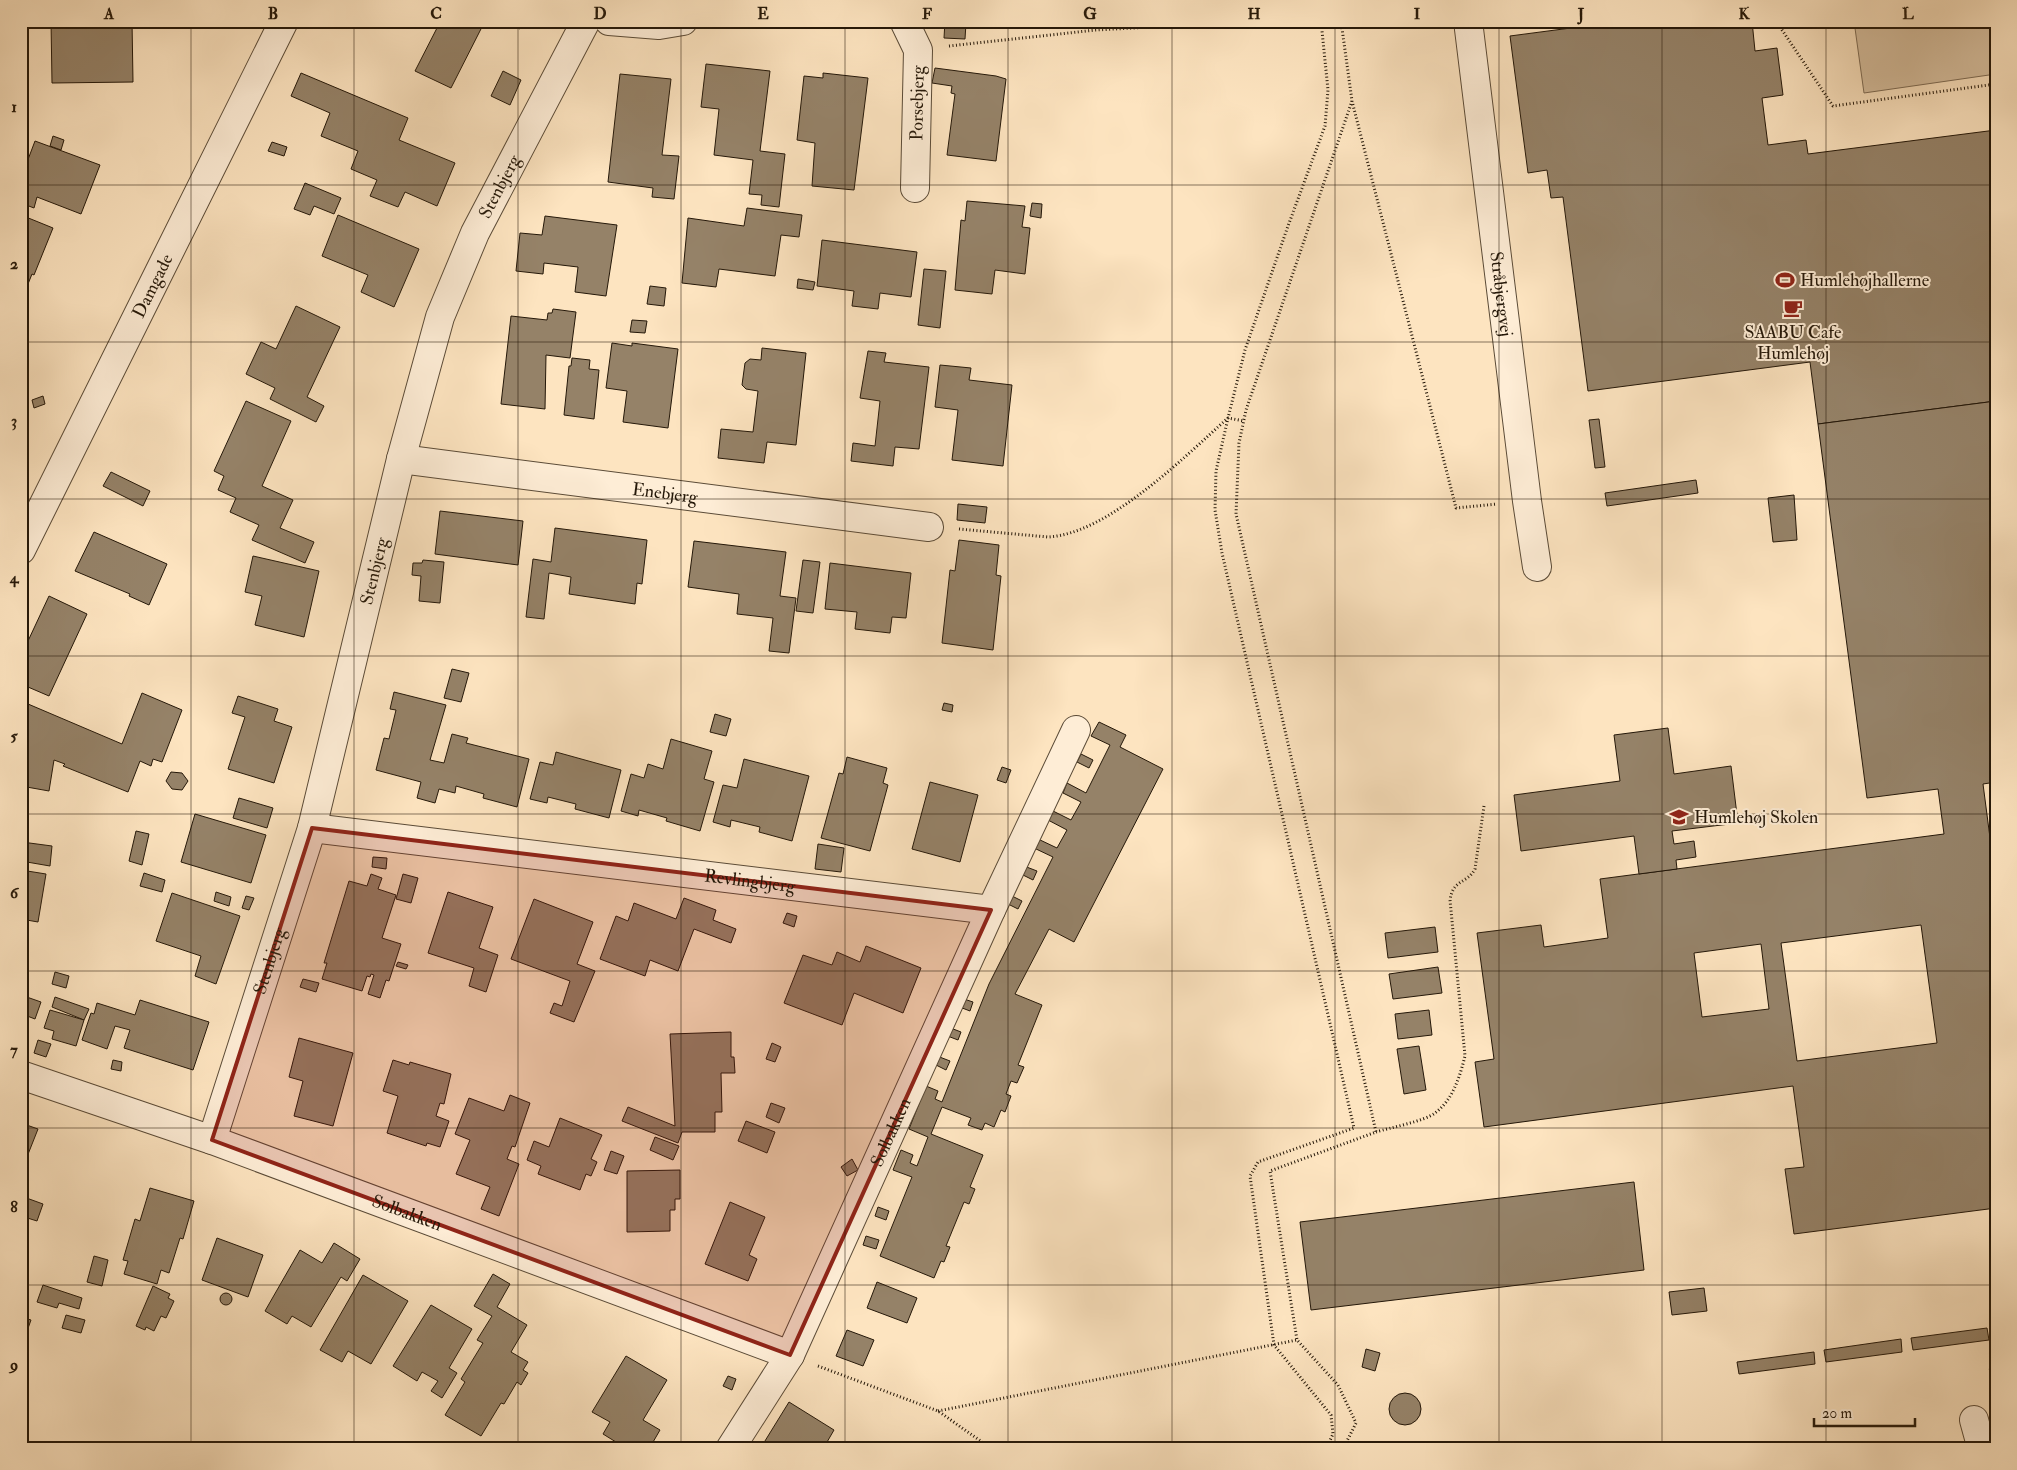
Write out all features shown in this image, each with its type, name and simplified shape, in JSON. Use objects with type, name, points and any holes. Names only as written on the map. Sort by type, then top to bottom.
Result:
[{"type":"street","name":"Damgade","points":[[21,550],[284,21]]},
{"type":"street","name":"Stenbjerg","points":[[212,1140],[312,828],[401,459],[440,317],[475,233],[586,21]]},
{"type":"street","points":[[609,21],[659,25],[683,21]]},
{"type":"street","name":"Porsebjerg","points":[[904,21],[918,50],[915,188]]},
{"type":"street","name":"Stråbjergvej","points":[[1468,21],[1527,501],[1537,567]]},
{"type":"street","name":"Enebjerg","points":[[401,459],[929,527]]},
{"type":"street","points":[[991,910],[1076,730]]},
{"type":"street","name":"Revlingbjerg","points":[[312,828],[991,910]]},
{"type":"street","name":"Solbakken","points":[[730,1449],[790,1355],[991,910]]},
{"type":"street","name":"Solbakken","points":[[21,1075],[212,1140],[790,1355]]},
{"type":"street","points":[[1974,1420],[1982,1449]]},
{"type":"path","points":[[918,50],[1096,30],[1262,21]]},
{"type":"path","points":[[1321,21],[1328,90],[1325,126],[1245,350],[1216,471],[1215,510],[1222,553],[1354,1128],[1258,1162],[1250,1176],[1274,1345],[1331,1414],[1333,1434],[1326,1449]]},
{"type":"path","points":[[1341,21],[1352,101],[1456,508],[1527,501]]},
{"type":"path","points":[[1776,21],[1834,106],[1996,84]]},
{"type":"path","points":[[1352,101],[1244,421],[1239,443],[1236,514],[1376,1132]]},
{"type":"path","points":[[1228,418],[1244,421]]},
{"type":"path","points":[[929,527],[1058,537],[1095,523],[1149,488],[1228,418]]},
{"type":"path","points":[[1343,1449],[1356,1423],[1338,1384],[1297,1340],[1270,1171],[1376,1132],[1434,1115],[1446,1102],[1460,1077],[1465,1056],[1450,900],[1451,891],[1456,883],[1472,874],[1475,869],[1484,806]]},
{"type":"path","points":[[938,1411],[1297,1340]]},
{"type":"path","points":[[790,1355],[938,1411],[992,1449]]},
{"type":"path","points":[[1990,1370],[1996,1358]]},
{"type":"highlighted area","points":[[312,828],[991,910],[790,1355],[212,1140]]},
{"type":"shaded area","points":[[1854,21],[1996,21],[1996,74],[1864,93]]},
{"type":"building","points":[[51,21],[132,21],[133,82],[52,83]]},
{"type":"building","points":[[424,21],[485,21],[451,88],[415,71],[437,28]]},
{"type":"building","points":[[504,21],[524,21],[520,29]]},
{"type":"building","points":[[945,21],[966,23],[965,39],[944,38]]},
{"type":"building","name":"Humlehøjhallerne","points":[[1624,21],[1752,21],[1755,51],[1777,48],[1783,95],[1762,98],[1768,145],[1806,140],[1808,154],[1996,130],[1996,401],[1818,424],[1810,362],[1588,391],[1563,197],[1551,198],[1547,170],[1528,173],[1510,36]]},
{"type":"building","points":[[706,64],[770,71],[760,151],[785,154],[779,207],[761,205],[762,195],[749,194],[753,160],[714,155],[719,109],[701,107]]},
{"type":"building","points":[[935,68],[1006,79],[996,161],[947,155],[955,94],[951,93],[952,86],[932,83]]},
{"type":"building","points":[[503,71],[521,80],[510,105],[491,96]]},
{"type":"building","points":[[301,73],[408,118],[399,140],[455,163],[437,206],[405,192],[398,207],[370,196],[377,180],[351,169],[358,151],[321,136],[330,113],[291,96]]},
{"type":"building","points":[[823,73],[868,78],[854,190],[812,186],[815,143],[797,140],[804,76],[823,78]]},
{"type":"building","points":[[620,74],[671,79],[662,155],[679,156],[674,199],[652,197],[653,188],[608,182]]},
{"type":"building","points":[[53,136],[64,140],[61,150],[50,146]]},
{"type":"building","points":[[35,141],[100,165],[81,214],[37,197],[34,208],[21,203],[21,178]]},
{"type":"building","points":[[272,142],[287,147],[284,156],[268,151]]},
{"type":"building","points":[[305,183],[341,198],[334,214],[314,206],[310,215],[294,209]]},
{"type":"building","points":[[967,201],[1025,206],[1022,227],[1030,228],[1025,274],[995,270],[992,294],[955,290],[961,220],[965,221]]},
{"type":"building","points":[[1032,203],[1042,204],[1041,218],[1030,216]]},
{"type":"building","points":[[747,208],[802,215],[799,237],[781,235],[775,276],[719,269],[716,287],[682,283],[688,218],[744,226]]},
{"type":"building","points":[[21,215],[53,228],[34,275],[32,274],[28,284],[21,282]]},
{"type":"building","points":[[338,215],[419,249],[394,307],[361,292],[368,275],[322,256]]},
{"type":"building","points":[[545,216],[617,225],[606,296],[575,292],[578,267],[544,263],[543,274],[516,271],[520,233],[542,235]]},
{"type":"building","points":[[822,240],[917,252],[911,297],[880,293],[878,309],[852,306],[854,291],[817,286]]},
{"type":"building","points":[[924,269],[946,271],[940,328],[918,325]]},
{"type":"building","points":[[798,279],[815,282],[813,290],[797,288]]},
{"type":"building","points":[[650,286],[666,288],[664,306],[647,304]]},
{"type":"building","points":[[296,306],[340,327],[307,397],[324,406],[316,422],[270,399],[275,388],[246,374],[261,342],[276,349]]},
{"type":"building","points":[[553,309],[576,312],[570,358],[546,355],[545,409],[501,404],[511,316],[547,320],[548,313],[552,313]]},
{"type":"building","points":[[632,320],[647,321],[645,333],[630,332]]},
{"type":"building","points":[[612,343],[632,346],[632,343],[678,349],[668,428],[623,422],[627,391],[606,388]]},
{"type":"building","points":[[762,348],[806,353],[796,445],[767,442],[764,463],[718,458],[721,429],[753,432],[758,391],[746,389],[742,385],[745,363],[750,359],[761,360]]},
{"type":"building","points":[[868,351],[886,353],[884,362],[929,367],[919,449],[895,447],[893,466],[851,461],[853,443],[875,446],[880,401],[860,398]]},
{"type":"building","points":[[572,358],[590,360],[589,369],[599,370],[594,419],[564,415],[569,366],[571,366]]},
{"type":"building","points":[[940,365],[971,368],[969,380],[1012,385],[1003,466],[952,460],[958,410],[935,407]]},
{"type":"building","points":[[43,396],[45,404],[34,408],[32,400]]},
{"type":"building","points":[[246,401],[291,421],[262,486],[293,500],[280,528],[314,542],[305,563],[252,540],[259,525],[230,512],[236,498],[218,490],[224,476],[214,471]]},
{"type":"building","points":[[1996,401],[1996,782],[1983,784],[1996,884],[1996,1208],[1794,1234],[1785,1169],[1804,1167],[1793,1086],[1484,1127],[1475,1062],[1494,1059],[1477,933],[1541,925],[1544,947],[1608,938],[1600,879],[1944,834],[1938,789],[1867,798],[1818,424]],"holes":[[[1921,925],[1937,1043],[1797,1061],[1781,943]],[[1761,944],[1769,1009],[1702,1017],[1694,953]]]},
{"type":"building","points":[[1599,419],[1605,467],[1595,468],[1589,420]]},
{"type":"building","points":[[111,472],[150,491],[143,506],[103,486]]},
{"type":"building","points":[[1696,480],[1698,493],[1607,506],[1605,493]]},
{"type":"building","points":[[1794,495],[1797,540],[1773,542],[1768,498]]},
{"type":"building","points":[[958,504],[987,507],[985,523],[957,520]]},
{"type":"building","points":[[440,511],[523,521],[518,565],[435,554]]},
{"type":"building","points":[[555,528],[647,540],[642,584],[637,583],[635,604],[569,594],[571,577],[549,573],[544,619],[526,617],[533,559],[551,562]]},
{"type":"building","points":[[94,532],[167,564],[149,605],[129,596],[130,594],[75,571]]},
{"type":"building","points":[[959,540],[999,545],[996,575],[1001,576],[993,650],[942,643],[950,570],[955,571]]},
{"type":"building","points":[[694,541],[786,552],[780,596],[796,598],[789,653],[769,651],[773,618],[737,614],[739,594],[688,587]]},
{"type":"building","points":[[253,556],[319,571],[304,637],[255,625],[262,596],[245,592]]},
{"type":"building","points":[[423,560],[444,562],[440,603],[419,601],[421,576],[412,575],[413,563],[422,563]]},
{"type":"building","points":[[803,560],[820,562],[813,613],[796,611]]},
{"type":"building","points":[[830,563],[911,573],[906,618],[892,617],[890,633],[855,629],[857,612],[825,609]]},
{"type":"building","points":[[49,596],[87,614],[49,696],[21,684],[21,656]]},
{"type":"building","points":[[452,669],[469,673],[461,702],[444,698]]},
{"type":"building","points":[[394,692],[446,705],[430,760],[444,763],[452,734],[468,738],[466,743],[529,759],[517,807],[483,798],[484,794],[456,786],[455,793],[439,789],[435,803],[417,798],[421,782],[376,770],[384,738],[389,739],[396,710],[390,709]]},
{"type":"building","points":[[142,693],[182,710],[162,762],[153,759],[151,766],[140,761],[128,792],[63,766],[65,764],[54,760],[49,791],[21,786],[21,701],[122,744]]},
{"type":"building","points":[[238,696],[278,709],[274,721],[292,727],[274,783],[228,769],[245,717],[232,713]]},
{"type":"building","points":[[944,703],[953,705],[952,712],[942,710]]},
{"type":"building","points":[[715,714],[731,719],[726,736],[710,732]]},
{"type":"building","points":[[1099,722],[1126,735],[1120,747],[1163,769],[1074,942],[1049,929],[1015,994],[1042,1005],[1018,1065],[1024,1067],[1017,1083],[1011,1081],[1006,1094],[1011,1096],[1005,1112],[1001,1110],[994,1127],[985,1123],[982,1130],[968,1125],[971,1118],[942,1107],[931,1134],[983,1155],[970,1187],[975,1189],[969,1204],[964,1202],[946,1246],[950,1247],[944,1262],[941,1261],[934,1278],[880,1256],[912,1177],[893,1170],[901,1150],[913,1155],[910,1163],[917,1166],[928,1137],[909,1129],[926,1086],[938,1091],[935,1099],[942,1102],[989,984],[1053,857],[1034,848],[1038,839],[1057,848],[1067,830],[1048,820],[1053,811],[1071,820],[1081,802],[1063,793],[1067,783],[1086,793],[1110,745],[1091,736]]},
{"type":"building","points":[[1668,728],[1674,774],[1731,766],[1738,823],[1672,831],[1674,844],[1694,841],[1696,857],[1676,860],[1677,869],[1639,874],[1634,836],[1521,851],[1514,795],[1620,781],[1614,735]]},
{"type":"building","points":[[671,739],[712,751],[704,779],[714,782],[700,831],[666,821],[667,818],[639,810],[638,816],[621,811],[631,774],[644,778],[648,764],[663,769]]},
{"type":"building","points":[[556,752],[621,770],[609,818],[575,809],[576,804],[548,797],[547,803],[530,799],[540,762],[553,765]]},
{"type":"building","points":[[1081,754],[1093,760],[1089,768],[1077,762]]},
{"type":"building","points":[[847,757],[887,768],[883,783],[888,785],[870,851],[821,838],[839,773],[843,774]]},
{"type":"building","points":[[744,759],[809,776],[792,841],[759,832],[760,827],[731,820],[730,827],[713,822],[723,785],[737,788]]},
{"type":"building","points":[[1002,767],[1011,770],[1006,783],[997,780]]},
{"type":"building","points":[[171,772],[182,773],[188,781],[182,790],[172,789],[166,781]]},
{"type":"building","points":[[930,782],[978,795],[960,862],[912,849]]},
{"type":"building","points":[[239,798],[273,808],[267,828],[233,818]]},
{"type":"building","points":[[195,814],[266,835],[251,883],[181,862]]},
{"type":"building","points":[[136,831],[149,834],[142,865],[129,861]]},
{"type":"building","points":[[22,842],[52,846],[50,866],[21,861]]},
{"type":"building","points":[[818,844],[844,848],[841,872],[815,869]]},
{"type":"building","points":[[373,857],[387,858],[386,869],[372,867]]},
{"type":"building","points":[[1024,866],[1037,871],[1033,880],[1021,874]]},
{"type":"building","points":[[21,870],[46,874],[38,922],[21,919]]},
{"type":"building","points":[[144,873],[165,880],[162,892],[140,886]]},
{"type":"building","points":[[371,874],[382,878],[378,889],[396,895],[382,938],[401,944],[389,981],[386,980],[380,998],[368,994],[374,975],[371,974],[370,977],[367,976],[362,991],[322,979],[327,963],[324,963],[349,881],[367,886]]},
{"type":"building","points":[[403,874],[418,878],[411,903],[396,899]]},
{"type":"building","points":[[216,892],[231,897],[229,906],[214,901]]},
{"type":"building","points":[[448,892],[493,907],[479,948],[498,955],[486,992],[469,986],[474,968],[428,953]]},
{"type":"building","points":[[172,893],[240,916],[216,984],[195,976],[201,956],[156,941]]},
{"type":"building","points":[[1010,895],[1022,901],[1018,909],[1006,903]]},
{"type":"building","points":[[246,896],[254,898],[249,910],[242,908]]},
{"type":"building","points":[[684,898],[716,910],[713,920],[736,929],[731,943],[694,929],[678,971],[650,960],[645,976],[600,959],[616,916],[628,921],[634,903],[676,919]]},
{"type":"building","points":[[534,899],[593,922],[577,964],[595,971],[574,1022],[550,1013],[554,1003],[562,1006],[570,981],[511,959]]},
{"type":"building","points":[[787,913],[797,916],[794,927],[783,923]]},
{"type":"building","points":[[1435,927],[1438,952],[1388,958],[1385,933]]},
{"type":"building","points":[[866,946],[921,968],[903,1013],[854,993],[842,1025],[784,1003],[803,955],[832,965],[837,952],[860,962]]},
{"type":"building","points":[[398,962],[408,965],[406,969],[396,966]]},
{"type":"building","points":[[1438,967],[1442,993],[1393,999],[1389,974]]},
{"type":"building","points":[[55,972],[69,976],[66,988],[52,984]]},
{"type":"building","points":[[303,979],[319,983],[316,992],[300,987]]},
{"type":"building","points":[[21,995],[41,1002],[35,1019],[22,1014],[21,1018]]},
{"type":"building","points":[[55,997],[89,1009],[84,1020],[52,1007]]},
{"type":"building","points":[[961,998],[973,1002],[970,1011],[957,1006]]},
{"type":"building","points":[[140,1000],[209,1022],[193,1070],[124,1048],[130,1030],[115,1026],[107,1049],[82,1040],[91,1013],[94,1014],[97,1003],[135,1015]]},
{"type":"building","points":[[50,1010],[84,1020],[76,1046],[52,1039],[54,1031],[44,1028]]},
{"type":"building","points":[[1429,1010],[1432,1035],[1398,1039],[1395,1014]]},
{"type":"building","points":[[948,1027],[961,1032],[958,1040],[945,1035]]},
{"type":"building","points":[[731,1032],[731,1057],[734,1057],[735,1073],[721,1073],[722,1112],[715,1112],[715,1132],[682,1132],[678,1143],[622,1121],[628,1107],[675,1126],[670,1034]]},
{"type":"building","points":[[299,1038],[353,1053],[333,1126],[294,1116],[303,1081],[289,1077]]},
{"type":"building","points":[[38,1040],[51,1044],[46,1057],[34,1053]]},
{"type":"building","points":[[772,1043],[781,1047],[775,1062],[766,1059]]},
{"type":"building","points":[[1419,1046],[1426,1090],[1404,1094],[1397,1049]]},
{"type":"building","points":[[937,1056],[950,1061],[946,1070],[934,1064]]},
{"type":"building","points":[[113,1060],[122,1062],[121,1071],[111,1069]]},
{"type":"building","points":[[393,1060],[409,1065],[410,1062],[451,1074],[444,1104],[440,1103],[436,1116],[449,1121],[440,1147],[427,1143],[426,1146],[387,1133],[398,1096],[383,1091]]},
{"type":"building","points":[[510,1095],[530,1103],[515,1147],[512,1146],[507,1159],[519,1164],[499,1216],[481,1209],[490,1187],[456,1174],[470,1140],[455,1134],[469,1098],[504,1111]]},
{"type":"building","points":[[771,1103],[785,1108],[779,1123],[766,1117]]},
{"type":"building","points":[[560,1118],[602,1135],[591,1159],[597,1162],[591,1176],[586,1174],[580,1190],[538,1174],[541,1166],[527,1160],[534,1141],[549,1147]]},
{"type":"building","points":[[746,1121],[775,1132],[767,1153],[738,1141]]},
{"type":"building","points":[[21,1123],[38,1129],[21,1172]]},
{"type":"building","points":[[655,1137],[679,1146],[673,1160],[650,1150]]},
{"type":"building","points":[[611,1151],[624,1156],[617,1174],[604,1170]]},
{"type":"building","points":[[852,1159],[858,1170],[847,1176],[841,1167]]},
{"type":"building","points":[[680,1170],[680,1199],[675,1199],[675,1210],[670,1210],[670,1231],[627,1232],[627,1171]]},
{"type":"building","points":[[1634,1182],[1644,1270],[1311,1310],[1300,1222]]},
{"type":"building","points":[[150,1188],[194,1201],[183,1239],[180,1238],[169,1273],[161,1270],[157,1284],[124,1274],[128,1261],[123,1260],[135,1219],[140,1221]]},
{"type":"building","points":[[21,1196],[43,1204],[37,1221],[21,1216]]},
{"type":"building","points":[[730,1202],[765,1217],[749,1255],[757,1259],[748,1281],[705,1264]]},
{"type":"building","points":[[878,1207],[889,1211],[886,1220],[875,1216]]},
{"type":"building","points":[[866,1236],[879,1240],[876,1249],[863,1245]]},
{"type":"building","points":[[217,1238],[263,1255],[248,1297],[202,1280]]},
{"type":"building","points":[[334,1243],[360,1259],[347,1281],[341,1277],[311,1327],[292,1316],[287,1324],[265,1311],[300,1250],[322,1263]]},
{"type":"building","points":[[94,1256],[108,1260],[102,1286],[87,1282]]},
{"type":"building","points":[[493,1274],[510,1284],[497,1307],[527,1325],[511,1352],[528,1362],[523,1370],[528,1373],[521,1385],[517,1382],[504,1404],[501,1403],[481,1436],[445,1415],[465,1382],[461,1379],[483,1343],[477,1340],[492,1316],[474,1306]]},
{"type":"building","points":[[363,1275],[408,1301],[371,1364],[348,1351],[342,1362],[320,1350]]},
{"type":"building","points":[[877,1282],[917,1298],[907,1323],[867,1308]]},
{"type":"building","points":[[43,1285],[82,1298],[79,1309],[59,1303],[57,1308],[37,1302]]},
{"type":"building","points":[[153,1286],[170,1294],[168,1298],[174,1301],[166,1318],[161,1316],[154,1331],[146,1327],[145,1330],[136,1326]]},
{"type":"building","points":[[1704,1288],[1707,1311],[1672,1315],[1669,1292]]},
{"type":"building","points":[[228,1293],[231,1294],[231,1304],[224,1305],[221,1304],[220,1297],[221,1294]]},
{"type":"building","points":[[431,1305],[472,1329],[449,1368],[457,1373],[442,1398],[431,1391],[438,1381],[422,1372],[417,1381],[393,1366]]},
{"type":"building","points":[[66,1315],[85,1320],[81,1333],[62,1328]]},
{"type":"building","points":[[21,1317],[31,1320],[22,1345],[21,1345]]},
{"type":"building","points":[[1987,1328],[1989,1340],[1913,1350],[1911,1338]]},
{"type":"building","points":[[847,1330],[874,1340],[863,1366],[836,1356]]},
{"type":"building","points":[[1901,1339],[1902,1352],[1826,1362],[1824,1350]]},
{"type":"building","points":[[1366,1349],[1380,1353],[1375,1371],[1362,1367]]},
{"type":"building","points":[[1814,1352],[1815,1364],[1739,1374],[1737,1362]]},
{"type":"building","points":[[626,1356],[667,1380],[643,1420],[660,1430],[649,1449],[623,1449],[624,1447],[603,1434],[610,1422],[592,1412]]},
{"type":"building","points":[[728,1376],[736,1379],[732,1390],[723,1386]]},
{"type":"building","points":[[1405,1393],[1411,1394],[1416,1398],[1420,1403],[1420,1415],[1416,1420],[1411,1424],[1405,1425],[1399,1424],[1394,1420],[1390,1415],[1389,1409],[1390,1403],[1394,1398],[1399,1394]]},
{"type":"building","points":[[789,1402],[834,1430],[823,1449],[760,1449]]},
{"type":"place","name":"Humlehøjhallerne","points":[[1785,280]]},
{"type":"place","name":"SAABU Cafe Humlehøj","points":[[1793,308]]},
{"type":"place","name":"Humlehøj Skolen","points":[[1679,817]]}]
